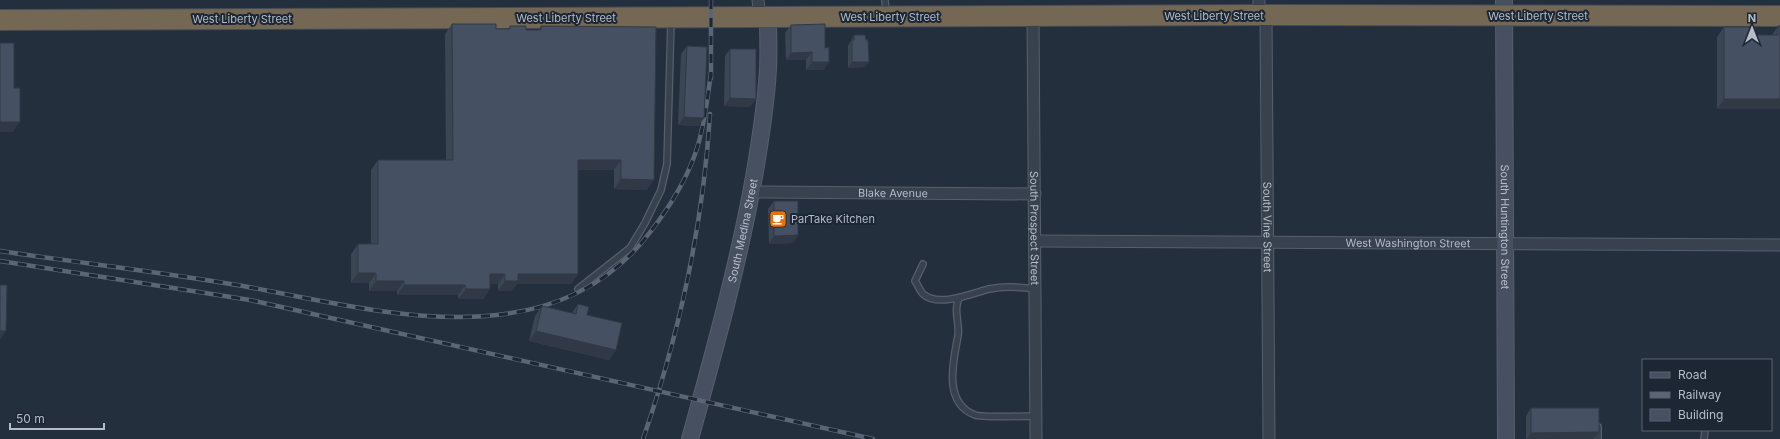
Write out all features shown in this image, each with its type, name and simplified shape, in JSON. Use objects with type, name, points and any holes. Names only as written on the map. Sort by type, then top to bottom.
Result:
[{"type":"highway","name":"West Liberty Street","points":[[0,20],[671,18],[762,12],[886,9],[1033,17],[1261,10],[1504,8],[1780,16]]},
{"type":"street","name":"South Huntington Street","points":[[1504,8],[1506,439]]},
{"type":"street","name":"South Vine Street","points":[[1261,10],[1268,243],[1269,439]]},
{"type":"street","name":"South Medina Street","points":[[690,439],[731,288],[751,192],[763,117],[768,70],[762,12]]},
{"type":"street","name":"South Prospect Street","points":[[1033,17],[1036,439]]},
{"type":"street","name":"Blake Avenue","points":[[751,192],[1035,194]]},
{"type":"street","name":"West Washington Street","points":[[1035,241],[1780,245]]},
{"type":"lane","points":[[578,289],[630,248],[645,223],[661,190],[667,164],[671,18]]},
{"type":"lane","points":[[923,264],[915,281],[924,295],[935,298],[959,298],[990,289],[1020,287],[1036,289]]},
{"type":"lane","points":[[959,298],[956,304],[958,334],[953,359],[953,384],[958,402],[965,409],[976,416],[1036,416]]},
{"type":"lane","points":[[1598,422],[1598,439]]},
{"type":"lane","points":[[1704,439],[1705,431]]},
{"type":"building","points":[[452,24],[496,24],[496,29],[510,29],[510,26],[526,26],[526,30],[541,30],[541,26],[656,27],[654,180],[621,179],[621,160],[578,160],[578,274],[518,274],[518,281],[505,281],[505,274],[490,274],[490,289],[466,289],[465,285],[404,285],[404,281],[376,281],[376,273],[358,273],[358,244],[378,244],[378,160],[453,160]]},
{"type":"building","points":[[825,24],[825,48],[829,47],[829,62],[812,62],[812,52],[791,53],[791,25]]},
{"type":"building","points":[[1778,26],[1780,26],[1780,99],[1724,99],[1724,27],[1755,27],[1755,35],[1778,35]]},
{"type":"building","points":[[854,35],[865,35],[866,40],[868,40],[869,62],[852,62],[852,40],[854,40]]},
{"type":"building","points":[[0,43],[14,43],[14,88],[20,88],[20,122],[0,122]]},
{"type":"building","points":[[687,46],[707,47],[704,118],[684,117]]},
{"type":"building","points":[[730,49],[756,49],[756,99],[730,98]]},
{"type":"building","points":[[774,201],[798,201],[798,235],[774,236]]},
{"type":"building","points":[[0,285],[7,285],[6,331],[0,331]]},
{"type":"building","points":[[578,304],[589,307],[587,315],[622,323],[616,350],[536,331],[542,306],[576,314]]},
{"type":"building","points":[[1531,408],[1599,408],[1599,432],[1531,433]]},
{"type":"railway","points":[[711,0],[711,78]]},
{"type":"railway","points":[[0,251],[213,281],[350,306],[406,314],[461,317],[515,313],[565,298],[611,272],[651,231],[675,196],[694,157],[703,126],[711,73]]},
{"type":"railway","points":[[643,439],[668,359],[688,279],[702,197],[710,114]]},
{"type":"railway","points":[[0,261],[250,300],[873,439]]},
{"type":"place","name":"ParTake Kitchen","points":[[778,219]]}]
